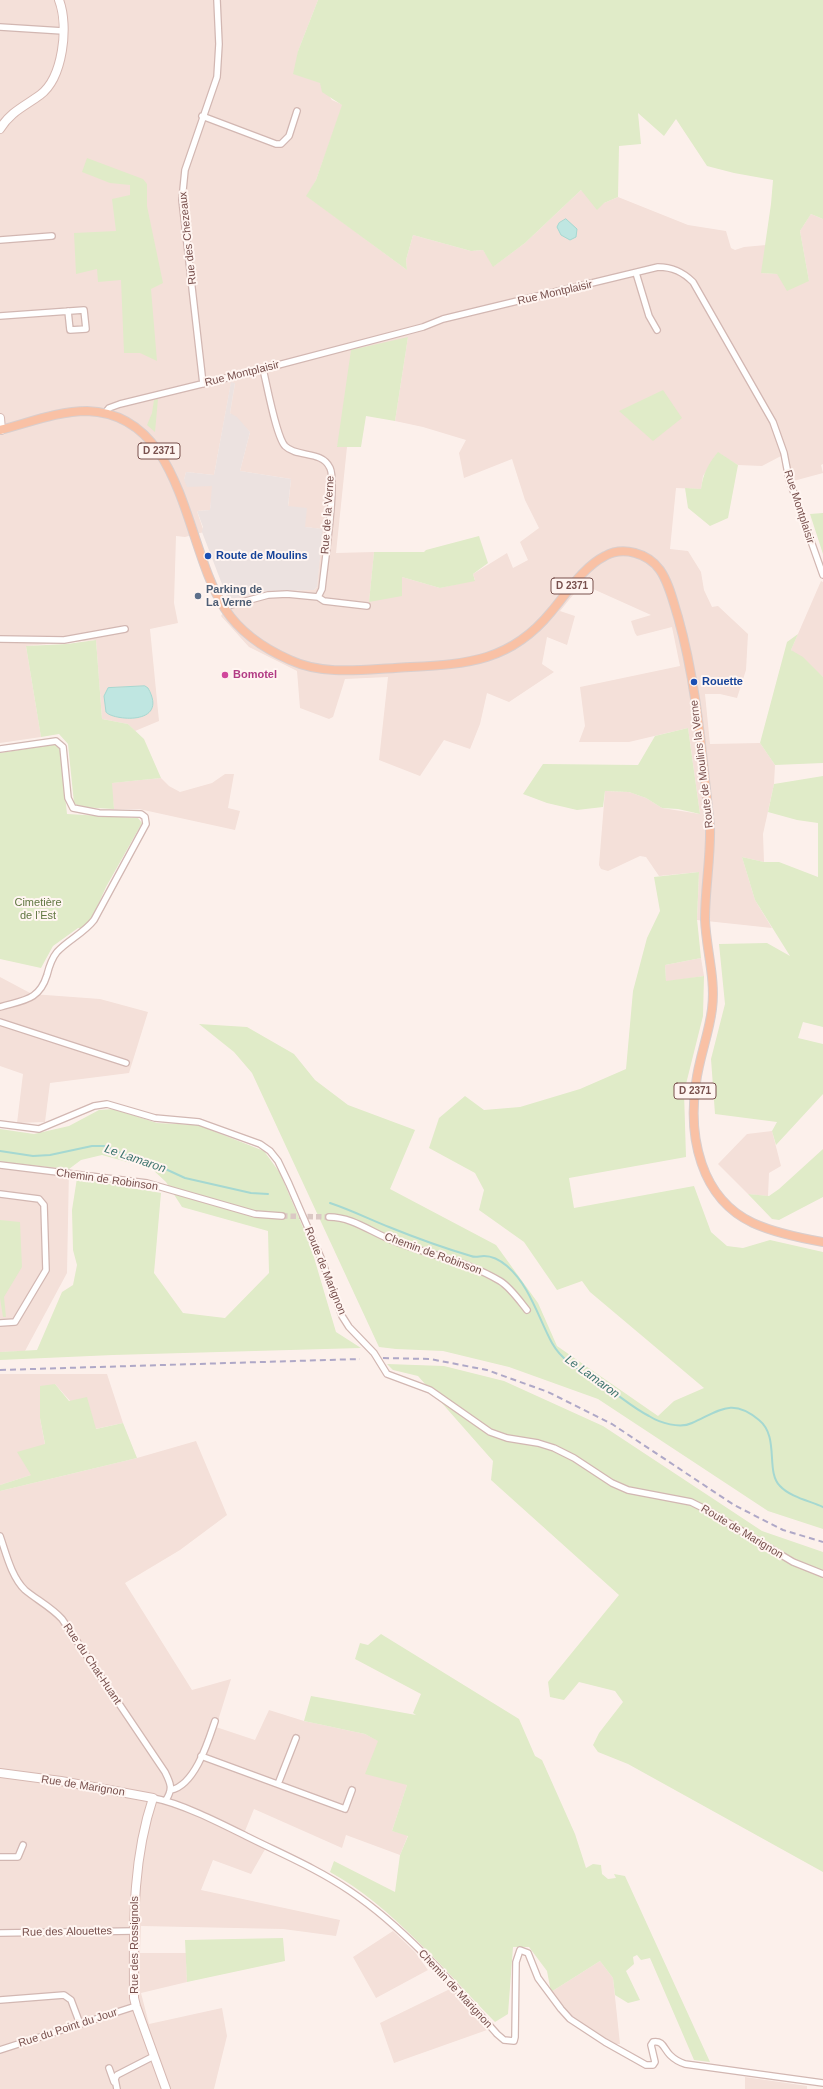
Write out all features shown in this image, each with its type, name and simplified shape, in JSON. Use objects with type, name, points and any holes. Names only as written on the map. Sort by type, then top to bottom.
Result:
[{"type":"main road","name":"D 2371","points":[[1,430],[67,413],[86,411],[105,413],[125,421],[140,430],[162,454],[224,608]]},
{"type":"main road","name":"Route de Moulins la Verne","points":[[224,608],[250,637],[267,649],[293,662],[320,669],[365,670],[452,664],[482,659],[504,651],[523,640],[537,630],[579,578],[604,556],[613,552],[631,552],[642,555],[652,561],[661,571],[672,598],[686,644],[710,826],[711,852],[708,870],[705,919],[713,990],[712,1009],[695,1085],[694,1132],[696,1150],[703,1171],[713,1188],[737,1213],[753,1223],[773,1230],[823,1242]]},
{"type":"street","points":[[0,128],[15,111],[40,95],[49,86],[59,63],[63,31],[62,13],[59,0]]},
{"type":"street","name":"Rue des Chezeaux","points":[[203,384],[182,200],[185,170],[202,116],[217,77],[217,0]]},
{"type":"street","points":[[0,27],[63,31]]},
{"type":"street","points":[[202,116],[276,144],[281,144],[289,136],[297,111]]},
{"type":"street","points":[[0,240],[52,236]]},
{"type":"street","name":"Rue Montplaisir","points":[[105,413],[109,408],[120,404],[263,370],[423,327],[443,319],[658,267],[668,267],[686,275],[694,282],[773,422],[784,453],[789,479],[823,574]]},
{"type":"street","points":[[636,273],[649,316],[657,330]]},
{"type":"street","points":[[0,316],[68,311],[84,310],[86,329],[70,330],[68,311]]},
{"type":"street","name":"Rue de la Verne","points":[[263,370],[281,441],[292,450],[320,457],[326,461],[331,468],[331,502],[322,589],[318,597]]},
{"type":"street","points":[[0,418],[1,430]]},
{"type":"street","points":[[224,608],[268,595],[287,594],[318,597],[324,601],[367,606]]},
{"type":"street","points":[[0,639],[64,640],[124,629]]},
{"type":"street","points":[[0,749],[56,741],[61,743],[63,747],[68,798],[73,808],[99,813],[141,814],[145,816],[146,824],[94,920],[89,927],[56,954],[49,966],[44,985],[38,994],[0,1007]]},
{"type":"street","points":[[0,1022],[126,1063]]},
{"type":"street","name":"Route de Marignon","points":[[0,1124],[39,1129],[94,1106],[106,1104],[155,1118],[199,1122],[260,1144],[270,1151],[278,1161],[289,1184],[321,1258],[342,1316],[349,1327],[374,1353],[387,1374],[430,1390],[490,1432],[507,1438],[538,1443],[554,1448],[574,1458],[612,1483],[628,1490],[691,1502],[707,1510],[793,1562],[823,1574]]},
{"type":"street","name":"Chemin de Robinson","points":[[0,1165],[147,1183],[255,1214],[282,1216]]},
{"type":"street","points":[[0,1194],[39,1199],[44,1205],[46,1270],[15,1322],[0,1323]]},
{"type":"street","name":"Chemin de Robinson","points":[[329,1216],[344,1218],[394,1241],[466,1265],[488,1275],[501,1282],[527,1310]]},
{"type":"street","name":"Rue du Chat-Huant","points":[[0,1536],[18,1581],[25,1589],[62,1619],[165,1772],[170,1783],[171,1790]]},
{"type":"street","points":[[166,1800],[171,1790],[182,1786],[189,1779],[201,1756],[215,1721]]},
{"type":"street","points":[[278,1784],[296,1738]]},
{"type":"street","points":[[201,1756],[345,1809],[352,1790]]},
{"type":"street","name":"Rue de Marignon","points":[[0,1773],[61,1781],[166,1800]]},
{"type":"street","name":"Rue des Rossignols","points":[[153,1798],[141,1842],[134,1896],[136,2006],[166,2089]]},
{"type":"street","name":"Chemin de Marignon","points":[[166,1800],[244,1835],[313,1870],[350,1891],[396,1928],[441,1971],[504,2040],[510,2042],[514,2041],[515,2037],[516,1962],[520,1950],[523,1950],[528,1953],[538,1978],[560,2009],[570,2019],[605,2042],[646,2065],[653,2064],[655,2062],[651,2045],[653,2042],[658,2041],[662,2043],[676,2060],[685,2064],[823,2083]]},
{"type":"street","points":[[0,1856],[18,1857],[23,1845]]},
{"type":"street","name":"Rue des Alouettes","points":[[0,1933],[134,1931]]},
{"type":"street","points":[[0,2000],[64,1995],[72,2000],[80,2024]]},
{"type":"street","name":"Rue du Point du Jour","points":[[0,2050],[136,2006]]},
{"type":"street","points":[[116,2086],[117,2075],[154,2056]]},
{"type":"street","points":[[109,2068],[116,2086]]},
{"type":"shaded area","points":[[0,0],[318,0],[298,51],[332,100],[343,105],[316,180],[307,196],[407,270],[406,260],[413,235],[471,251],[483,250],[494,266],[525,243],[581,190],[604,203],[618,197],[688,225],[726,231],[731,248],[735,250],[744,247],[766,245],[762,273],[777,274],[809,281],[800,231],[811,214],[823,219],[823,464],[821,465],[823,473],[786,483],[781,456],[762,466],[738,465],[718,453],[703,476],[701,489],[676,488],[670,549],[688,551],[701,572],[704,590],[712,607],[718,606],[748,634],[746,670],[737,698],[720,694],[705,694],[710,744],[760,743],[775,765],[774,784],[763,834],[764,862],[742,857],[755,900],[772,928],[697,920],[699,872],[659,876],[646,857],[640,856],[608,871],[601,869],[599,865],[605,791],[629,792],[646,798],[662,808],[700,814],[688,728],[629,742],[579,742],[585,726],[580,687],[680,666],[672,627],[637,636],[635,633],[631,621],[651,615],[582,584],[560,611],[575,616],[567,645],[547,637],[542,664],[554,672],[509,702],[487,693],[480,724],[470,749],[444,740],[420,776],[379,760],[388,677],[345,679],[333,717],[329,719],[300,708],[297,671],[249,647],[221,616],[231,599],[268,591],[314,590],[317,587],[322,529],[305,527],[288,507],[291,479],[240,471],[250,432],[230,413],[235,383],[231,383],[214,475],[186,472],[184,480],[213,486],[210,510],[197,511],[204,532],[185,537],[176,536],[174,603],[178,623],[150,629],[159,721],[135,731],[128,724],[102,719],[96,640],[26,646],[41,737],[0,743]],"holes":[[[408,337],[395,421],[423,427],[466,440],[459,453],[464,478],[512,459],[525,500],[539,528],[520,542],[528,560],[513,568],[507,553],[473,574],[475,580],[440,588],[402,577],[369,602],[374,552],[336,553],[347,447],[337,446]]]},
{"type":"shaded area","points":[[231,382],[235,383],[230,413],[237,417],[250,432],[240,471],[291,479],[288,506],[307,508],[305,527],[323,529],[317,587],[314,590],[268,591],[231,599],[227,597],[225,592],[202,532],[203,527],[197,511],[210,510],[212,486],[187,487],[184,480],[186,472],[214,475]]},
{"type":"shaded area","points":[[821,581],[823,582],[823,677],[791,650]]},
{"type":"shaded area","points":[[225,774],[234,774],[228,808],[240,811],[235,830],[139,809],[114,809],[111,783],[161,778],[169,786],[180,792],[212,783]]},
{"type":"shaded area","points":[[701,958],[704,976],[666,982],[665,965]]},
{"type":"shaded area","points":[[0,977],[32,994],[100,999],[148,1012],[129,1073],[50,1083],[45,1122],[17,1123],[23,1074],[0,1066]]},
{"type":"shaded area","points":[[772,1131],[781,1166],[769,1173],[768,1196],[748,1194],[718,1164],[747,1134]]},
{"type":"shaded area","points":[[0,1162],[69,1169],[67,1273],[25,1351],[0,1352]]},
{"type":"shaded area","points":[[0,1374],[107,1374],[123,1423],[95,1429],[55,1384],[40,1418],[45,1445],[31,1475],[0,1485]]},
{"type":"shaded area","points":[[196,1441],[227,1515],[180,1550],[125,1583],[192,1690],[231,1679],[216,1727],[255,1740],[269,1710],[304,1721],[365,1734],[379,1741],[407,1785],[392,1831],[408,1835],[400,1855],[346,1835],[342,1848],[254,1809],[245,1831],[268,1844],[251,1874],[213,1860],[201,1890],[340,1920],[336,1936],[283,1929],[141,1926],[140,1953],[186,1953],[187,1982],[141,1993],[149,2024],[222,2008],[227,2036],[214,2089],[0,2089],[0,1491],[137,1458]]},
{"type":"shaded area","points":[[393,1931],[415,1952],[428,1970],[376,1998],[353,1957]]},
{"type":"shaded area","points":[[600,1961],[613,1978],[620,2044],[613,2044],[600,2037],[574,2018],[551,1992]]},
{"type":"shaded area","points":[[452,1988],[487,2030],[394,2063],[380,2023]]},
{"type":"shaded area","points":[[745,2077],[807,2086],[807,2089],[745,2089]]},
{"type":"green space","points":[[318,0],[823,0],[823,219],[811,214],[800,231],[809,281],[787,291],[777,274],[761,273],[773,180],[734,173],[707,166],[676,119],[664,136],[638,113],[641,144],[619,146],[618,197],[604,203],[597,210],[581,190],[525,243],[493,267],[483,250],[471,251],[413,235],[406,260],[407,270],[306,196],[316,180],[342,105],[322,92],[320,83],[293,74],[298,51]]},
{"type":"green space","points":[[87,158],[143,179],[147,184],[147,206],[163,283],[151,289],[157,361],[140,353],[124,353],[121,280],[98,282],[97,269],[76,274],[74,233],[116,231],[112,199],[130,195],[130,185],[110,183],[82,172]]},
{"type":"green space","points":[[408,337],[395,421],[366,416],[361,447],[337,447],[351,350]]},
{"type":"green space","points":[[663,390],[682,418],[653,441],[619,411]]},
{"type":"green space","points":[[158,399],[155,432],[147,425],[152,413],[154,400]]},
{"type":"green space","points":[[718,452],[738,465],[728,518],[710,526],[688,508],[685,488],[701,489],[706,469]]},
{"type":"green space","points":[[823,513],[823,554],[810,514]]},
{"type":"green space","points":[[479,536],[488,563],[473,574],[475,581],[440,588],[402,577],[402,596],[369,602],[374,552],[424,552],[426,550]]},
{"type":"green space","points":[[798,634],[791,650],[803,657],[823,677],[823,763],[775,765],[760,743],[787,642]]},
{"type":"green space","points":[[96,640],[102,719],[128,724],[144,739],[161,778],[112,783],[114,809],[80,807],[74,803],[68,744],[59,734],[41,737],[26,646],[67,644]]},
{"type":"green space","points":[[688,728],[700,814],[678,809],[662,808],[646,798],[629,792],[605,791],[603,807],[577,810],[547,803],[523,794],[543,764],[638,765],[655,736]]},
{"type":"green space","name":"Cimetière de l’Est","points":[[57,744],[60,747],[67,814],[138,818],[142,823],[106,887],[93,916],[83,928],[78,928],[53,946],[41,968],[0,959],[0,753]]},
{"type":"green space","points":[[823,776],[823,1027],[803,1022],[798,1038],[823,1044],[823,1094],[776,1145],[772,1131],[777,1122],[715,1114],[711,1059],[725,1004],[719,944],[767,943],[790,956],[755,900],[742,857],[764,862],[779,862],[818,877],[818,823],[797,820],[768,812],[774,784]]},
{"type":"green space","points":[[699,872],[697,919],[701,958],[665,965],[666,981],[704,976],[703,1016],[684,1092],[686,1157],[569,1178],[574,1208],[694,1186],[711,1232],[727,1246],[743,1248],[770,1240],[823,1252],[823,1529],[768,1511],[598,1399],[509,1367],[443,1351],[379,1347],[252,1073],[234,1052],[199,1024],[247,1027],[294,1054],[315,1080],[348,1105],[415,1130],[390,1189],[496,1245],[538,1303],[557,1346],[658,1416],[674,1401],[704,1388],[590,1292],[582,1281],[557,1290],[524,1242],[479,1210],[484,1190],[475,1173],[429,1148],[439,1118],[465,1096],[484,1110],[520,1107],[580,1089],[626,1069],[633,991],[647,938],[660,911],[654,877]]},
{"type":"green space","points":[[114,1109],[157,1123],[198,1125],[264,1151],[280,1173],[310,1244],[336,1332],[361,1348],[113,1355],[0,1360],[0,1352],[37,1350],[62,1292],[73,1285],[77,1265],[73,1250],[72,1210],[77,1178],[161,1193],[154,1273],[183,1313],[225,1318],[269,1273],[268,1231],[182,1207],[166,1182],[152,1169],[102,1155],[81,1160],[69,1169],[0,1162],[0,1129],[34,1134],[69,1126],[99,1110]]},
{"type":"green space","points":[[823,1149],[823,1197],[779,1220],[772,1219],[748,1194],[769,1196],[779,1189]]},
{"type":"green space","points":[[0,1220],[20,1222],[22,1267],[4,1297],[6,1317],[3,1317],[0,1298]]},
{"type":"green space","points":[[387,1364],[444,1366],[504,1381],[603,1426],[762,1531],[823,1552],[823,1872],[628,1764],[598,1752],[593,1745],[599,1733],[623,1702],[615,1691],[579,1682],[564,1700],[550,1697],[548,1682],[619,1595],[491,1480],[493,1461],[418,1376],[393,1370]]},
{"type":"green space","points":[[55,1384],[69,1401],[87,1397],[96,1429],[123,1423],[137,1458],[0,1491],[0,1485],[31,1475],[17,1452],[45,1444],[40,1418],[40,1386]]},
{"type":"green space","points":[[381,1634],[519,1719],[535,1756],[542,1760],[575,1834],[586,1868],[593,1864],[601,1865],[602,1874],[608,1879],[616,1878],[614,1874],[625,1876],[710,2062],[694,2060],[650,1958],[641,1960],[637,1955],[633,1957],[634,1964],[626,1971],[640,2000],[628,2003],[615,1995],[613,1978],[600,1961],[551,1992],[547,1971],[529,1947],[513,1947],[508,2014],[495,2022],[437,1961],[396,1921],[353,1886],[330,1872],[334,1861],[395,1892],[400,1855],[408,1836],[392,1831],[407,1785],[365,1774],[378,1741],[365,1734],[304,1721],[311,1696],[416,1715],[413,1713],[421,1694],[355,1659],[360,1643],[368,1645]]},
{"type":"green space","points":[[283,1938],[285,1961],[187,1982],[185,1940]]},
{"type":"water","points":[[566,219],[577,229],[576,237],[570,240],[561,235],[557,227],[559,223]]},
{"type":"water","points":[[145,686],[148,688],[153,701],[151,709],[146,715],[137,718],[127,718],[110,715],[106,712],[104,696],[108,688]]},
{"type":"waterway","name":"Le Lamaron","points":[[0,1151],[33,1156],[50,1155],[92,1146],[104,1146],[136,1159],[148,1161],[185,1178],[251,1193],[268,1194]]},
{"type":"waterway","name":"Le Lamaron","points":[[330,1203],[440,1246],[473,1257],[490,1257],[502,1262],[515,1274],[528,1292],[557,1351],[570,1364],[654,1419],[664,1423],[687,1425],[726,1408],[741,1409],[749,1413],[759,1420],[769,1435],[773,1472],[780,1486],[795,1496],[823,1507]]},
{"type":"tunnel","points":[[282,1216],[329,1217]]},
{"type":"railway","points":[[383,1358],[430,1359],[487,1370],[548,1392],[612,1424],[734,1505],[783,1530],[823,1542]]},
{"type":"railway","points":[[0,1370],[360,1359]]},
{"type":"place","name":"Route de Moulins","points":[[208,556]]},
{"type":"place","name":"Parking de La Verne","points":[[198,596]]},
{"type":"place","name":"Bomotel","points":[[225,675]]},
{"type":"place","name":"Rouette","points":[[694,682]]}]
